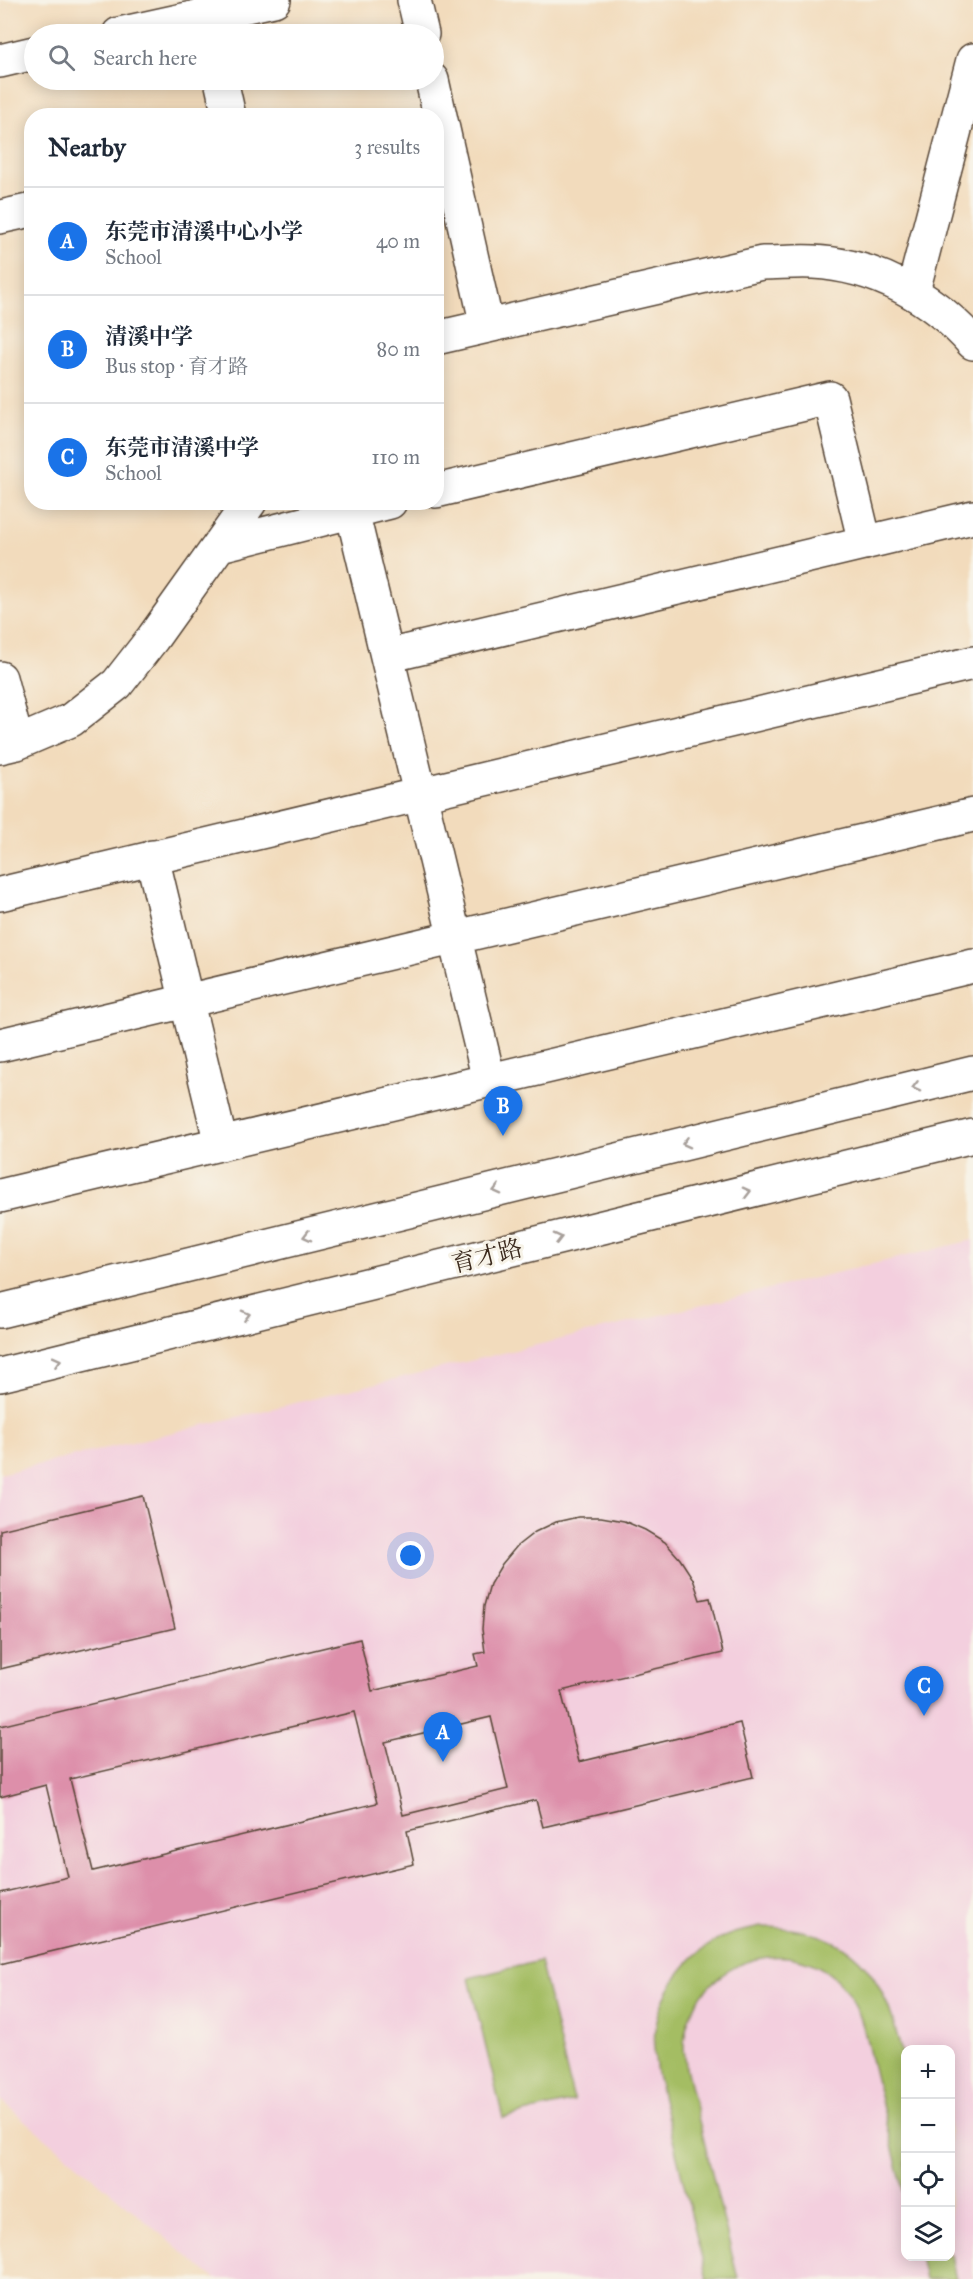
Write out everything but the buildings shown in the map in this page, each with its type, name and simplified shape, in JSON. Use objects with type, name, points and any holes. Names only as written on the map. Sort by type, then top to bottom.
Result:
[{"type":"main road","points":[[211,24],[274,0]]},
{"type":"main road","points":[[414,0],[420,24]]},
{"type":"main road","points":[[0,61],[24,55]]},
{"type":"main road","points":[[913,291],[973,60]]},
{"type":"main road","points":[[223,90],[227,108]]},
{"type":"main road","points":[[434,90],[437,108]]},
{"type":"main road","points":[[444,141],[487,326]]},
{"type":"main road","points":[[0,217],[24,212]]},
{"type":"main road","points":[[444,336],[762,263],[814,262],[865,271],[913,291],[955,322],[973,343]]},
{"type":"main road","points":[[444,489],[830,398],[865,543]]},
{"type":"main road","points":[[0,678],[9,745],[71,720],[117,684],[153,639],[244,510]]},
{"type":"main road","points":[[220,545],[356,510]]},
{"type":"main road","points":[[352,511],[489,1080]]},
{"type":"main road","points":[[387,656],[973,517]]},
{"type":"main road","points":[[0,894],[973,663]]},
{"type":"main road","points":[[0,1045],[973,815]]},
{"type":"main road","points":[[152,857],[221,1144]]},
{"type":"main road","points":[[0,1196],[973,966]]},
{"type":"main road","points":[[0,1311],[973,1073]]},
{"type":"main road","name":"育才路","points":[[0,1375],[973,1136]]},
{"type":"shaded area","points":[[973,1240],[973,2279],[215,2279],[0,2100],[0,1474]]},
{"type":"green space","points":[[761,1927],[813,1933],[834,1941],[852,1953],[867,1968],[879,1986],[889,2009],[901,2051],[901,2182],[863,2026],[848,1993],[823,1969],[798,1959],[772,1957],[746,1962],[723,1975],[703,1993],[690,2017],[684,2046],[686,2068],[738,2279],[707,2279],[657,2074],[654,2049],[660,2010],[676,1978],[702,1951],[717,1940],[734,1933]]},
{"type":"green space","points":[[540,1961],[574,2101],[503,2118],[469,1978]]},
{"type":"green space","points":[[921,2261],[952,2261],[956,2279],[925,2279]]},
{"type":"place","name":"清溪中学","points":[[503,1136]]},
{"type":"place","name":"东莞市清溪中学","points":[[924,1716]]},
{"type":"place","name":"东莞市清溪中心小学","points":[[443,1762]]}]
